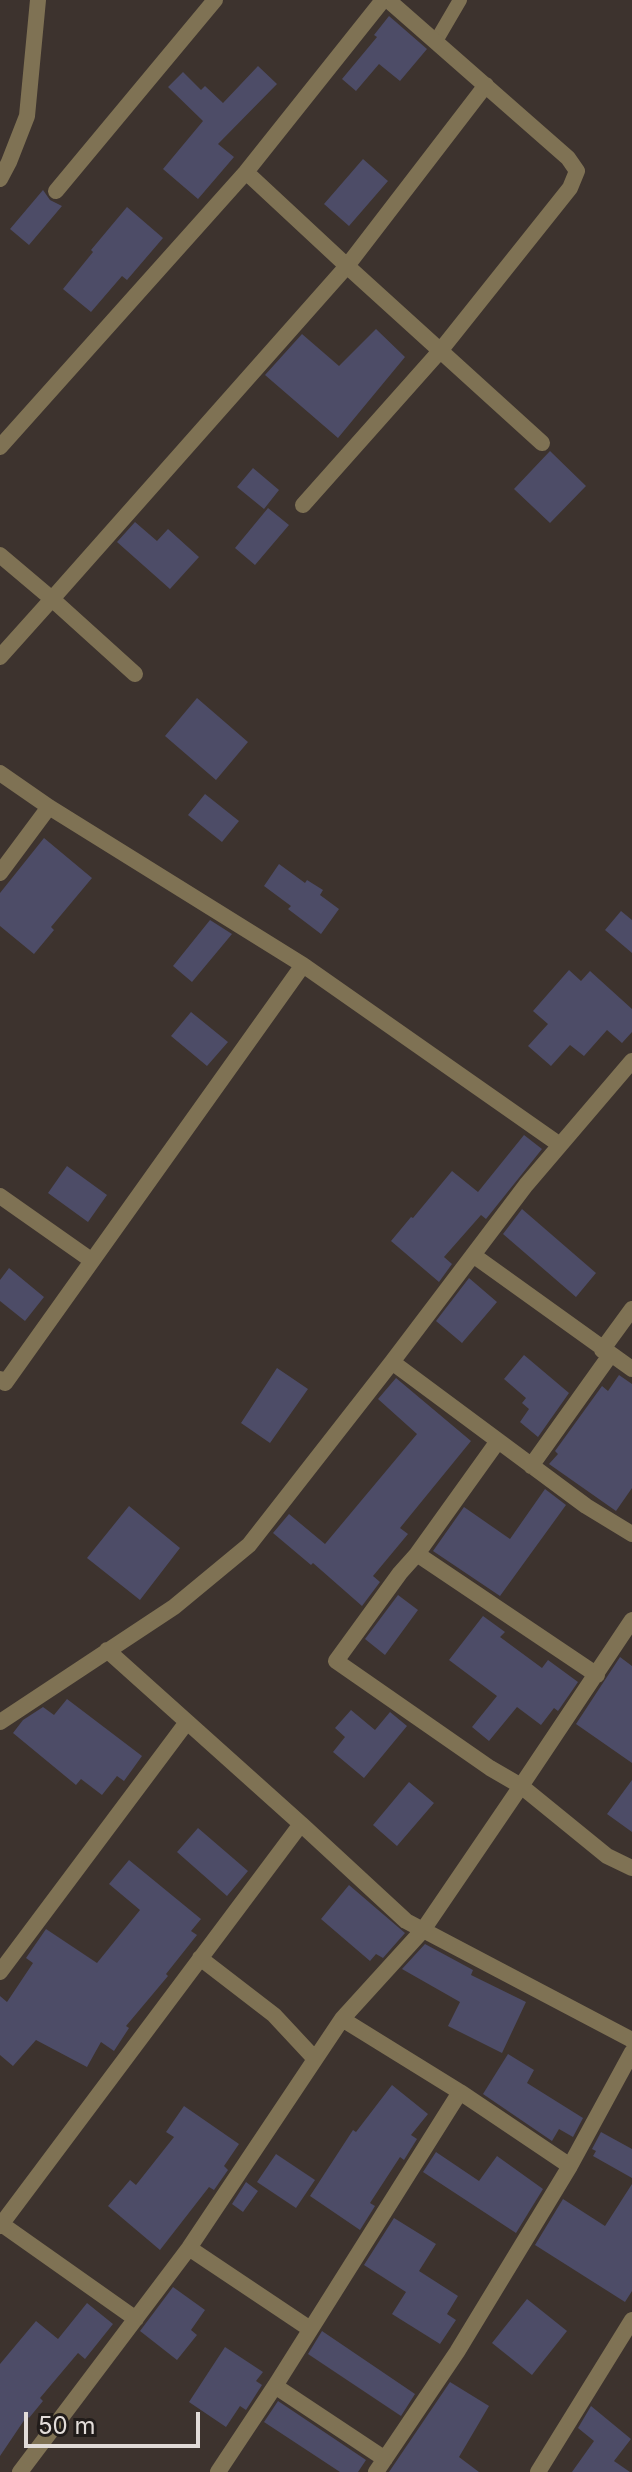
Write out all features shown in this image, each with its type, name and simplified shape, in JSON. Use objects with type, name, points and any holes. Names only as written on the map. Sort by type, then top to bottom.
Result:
[{"type":"street","points":[[0,179],[27,116],[38,0]]},
{"type":"street","points":[[56,191],[215,0]]},
{"type":"street","points":[[0,447],[246,172],[385,0],[568,158],[577,171],[570,188],[440,351],[303,505]]},
{"type":"street","points":[[0,657],[347,266],[486,85]]},
{"type":"street","points":[[246,172],[542,443]]},
{"type":"street","points":[[0,555],[135,674]]},
{"type":"street","points":[[0,773],[49,807],[303,965],[560,1145]]},
{"type":"street","points":[[0,873],[49,807]]},
{"type":"street","points":[[2,1384],[303,965]]},
{"type":"street","points":[[0,1722],[174,1607],[249,1545],[560,1145],[631,1064]]},
{"type":"street","points":[[0,1196],[91,1260]]},
{"type":"street","points":[[473,1255],[632,1369]]},
{"type":"street","points":[[531,1466],[632,1309]]},
{"type":"street","points":[[392,1362],[586,1506],[632,1534]]},
{"type":"street","points":[[498,1441],[336,1661],[490,1768],[521,1786],[607,1856],[632,1868]]},
{"type":"street","points":[[417,1554],[597,1675]]},
{"type":"street","points":[[20,2472],[189,2248],[342,2019],[423,1930],[632,1620]]},
{"type":"street","points":[[107,1650],[406,1921],[632,2040]]},
{"type":"street","points":[[0,1972],[187,1722]]},
{"type":"street","points":[[136,2319],[1,2224],[301,1824]]},
{"type":"street","points":[[200,1958],[274,2015],[315,2059]]},
{"type":"street","points":[[342,2019],[460,2092],[570,2166]]},
{"type":"street","points":[[275,2386],[381,2466],[457,2352],[570,2166],[632,2052]]},
{"type":"street","points":[[218,2472],[460,2092]]},
{"type":"street","points":[[189,2248],[310,2329]]},
{"type":"street","points":[[538,2472],[632,2320]]},
{"type":"lane","points":[[436,41],[460,0]]},
{"type":"building","points":[[389,16],[427,49],[400,81],[379,64],[356,91],[342,79],[377,37],[374,35]]},
{"type":"building","points":[[258,66],[277,84],[218,144],[234,157],[198,199],[163,169],[203,121],[168,87],[183,72],[201,90],[205,86],[223,103]]},
{"type":"building","points":[[363,159],[388,181],[349,226],[324,204]]},
{"type":"building","points":[[43,190],[50,200],[62,206],[29,245],[10,229]]},
{"type":"building","points":[[127,207],[163,238],[127,280],[122,276],[91,312],[63,289]]},
{"type":"building","points":[[376,329],[405,357],[338,438],[265,375],[302,334],[339,366]]},
{"type":"building","points":[[550,451],[586,486],[550,523],[514,489]]},
{"type":"building","points":[[253,468],[279,490],[264,509],[237,487]]},
{"type":"building","points":[[268,508],[289,525],[255,565],[235,548]]},
{"type":"building","points":[[135,522],[157,541],[168,529],[199,557],[170,589],[117,542]]},
{"type":"building","points":[[197,698],[248,742],[216,780],[165,736]]},
{"type":"building","points":[[205,794],[239,821],[222,842],[188,815]]},
{"type":"building","points":[[44,838],[92,878],[51,927],[54,930],[34,954],[0,926],[0,893]]},
{"type":"building","points":[[279,864],[305,883],[307,880],[323,890],[320,895],[339,909],[321,934],[264,886]]},
{"type":"building","points":[[621,911],[632,920],[632,953],[605,930]]},
{"type":"building","points":[[210,920],[232,934],[192,982],[173,966]]},
{"type":"building","points":[[569,970],[581,981],[590,971],[632,1009],[632,1032],[622,1043],[607,1030],[584,1056],[570,1045],[551,1066],[528,1046],[548,1024],[533,1011]]},
{"type":"building","points":[[191,1012],[228,1042],[207,1066],[171,1036]]},
{"type":"building","points":[[524,1135],[542,1149],[486,1219],[481,1215],[444,1257],[452,1264],[439,1282],[391,1241],[452,1171],[478,1192]]},
{"type":"building","points":[[67,1166],[107,1195],[88,1222],[48,1193]]},
{"type":"building","points":[[522,1209],[596,1273],[576,1297],[503,1234]]},
{"type":"building","points":[[9,1268],[44,1297],[25,1321],[0,1301],[0,1280]]},
{"type":"building","points":[[469,1278],[497,1302],[462,1343],[436,1321]]},
{"type":"building","points":[[524,1355],[569,1393],[538,1437],[520,1422],[529,1409],[522,1403],[526,1398],[504,1379]]},
{"type":"building","points":[[277,1368],[308,1389],[270,1443],[241,1423]]},
{"type":"building","points":[[619,1375],[632,1384],[632,1488],[616,1511],[549,1464],[602,1386],[608,1391]]},
{"type":"building","points":[[396,1378],[471,1441],[400,1528],[408,1534],[373,1576],[380,1582],[362,1606],[273,1533],[289,1514],[325,1544],[417,1434],[378,1399]]},
{"type":"building","points":[[545,1489],[566,1505],[500,1596],[433,1551],[464,1507],[510,1539]]},
{"type":"building","points":[[129,1506],[180,1548],[140,1600],[87,1558]]},
{"type":"building","points":[[398,1595],[418,1610],[385,1655],[365,1639]]},
{"type":"building","points":[[483,1616],[505,1632],[500,1637],[542,1668],[548,1660],[578,1682],[558,1711],[554,1708],[541,1725],[517,1707],[489,1741],[472,1727],[497,1696],[449,1660]]},
{"type":"building","points":[[620,1657],[632,1666],[632,1763],[576,1724]]},
{"type":"building","points":[[67,1699],[142,1756],[124,1781],[117,1776],[102,1795],[81,1779],[76,1785],[13,1733],[23,1720],[43,1707],[54,1715]]},
{"type":"building","points":[[351,1710],[375,1730],[390,1712],[407,1726],[364,1778],[333,1752],[345,1737],[335,1728]]},
{"type":"building","points":[[632,1780],[632,1832],[607,1814]]},
{"type":"building","points":[[409,1782],[434,1803],[397,1846],[373,1825]]},
{"type":"building","points":[[198,1828],[248,1871],[227,1896],[177,1852]]},
{"type":"building","points":[[129,1860],[201,1919],[191,1931],[197,1935],[126,2026],[129,2028],[114,2051],[101,2042],[87,2067],[36,2040],[13,2066],[0,2055],[0,1996],[7,2002],[33,1963],[26,1958],[46,1929],[97,1963],[140,1910],[109,1884]]},
{"type":"building","points":[[349,1885],[405,1933],[383,1958],[376,1954],[370,1961],[321,1919]]},
{"type":"building","points":[[425,1944],[473,1970],[471,1975],[526,2002],[502,2053],[448,2026],[460,2002],[402,1969]]},
{"type":"building","points":[[508,2054],[534,2070],[527,2083],[583,2118],[573,2137],[559,2129],[552,2141],[483,2094]]},
{"type":"building","points":[[392,2085],[428,2114],[411,2135],[417,2139],[404,2160],[400,2157],[370,2203],[375,2206],[360,2230],[310,2196],[353,2130],[356,2132]]},
{"type":"building","points":[[184,2106],[239,2144],[224,2166],[228,2170],[214,2190],[209,2187],[160,2250],[108,2206],[130,2180],[136,2185],[174,2137],[166,2132]]},
{"type":"building","points":[[601,2132],[632,2149],[632,2178],[593,2156],[596,2151],[592,2149]]},
{"type":"building","points":[[436,2152],[479,2181],[497,2156],[543,2189],[516,2233],[423,2172]]},
{"type":"building","points":[[276,2154],[315,2180],[296,2208],[257,2182]]},
{"type":"building","points":[[246,2182],[258,2191],[243,2212],[232,2204]]},
{"type":"building","points":[[632,2184],[632,2291],[625,2302],[535,2245],[563,2199],[605,2226]]},
{"type":"building","points":[[394,2218],[436,2244],[419,2271],[458,2296],[447,2314],[456,2320],[440,2344],[392,2314],[406,2292],[364,2265]]},
{"type":"building","points":[[173,2287],[205,2310],[191,2330],[197,2335],[177,2360],[140,2331]]},
{"type":"building","points":[[527,2299],[567,2331],[532,2375],[492,2343]]},
{"type":"building","points":[[87,2303],[113,2324],[85,2359],[78,2353],[40,2398],[43,2401],[29,2418],[27,2416],[0,2456],[0,2364],[36,2321],[58,2339]]},
{"type":"building","points":[[322,2331],[415,2394],[401,2416],[308,2354]]},
{"type":"building","points":[[225,2347],[263,2372],[256,2381],[262,2385],[246,2410],[240,2406],[226,2427],[189,2402]]},
{"type":"building","points":[[450,2382],[489,2406],[459,2457],[479,2472],[389,2472]]},
{"type":"building","points":[[278,2401],[366,2460],[358,2472],[340,2472],[264,2422]]},
{"type":"building","points":[[591,2406],[631,2439],[614,2461],[630,2472],[572,2472],[594,2441],[578,2428]]}]
